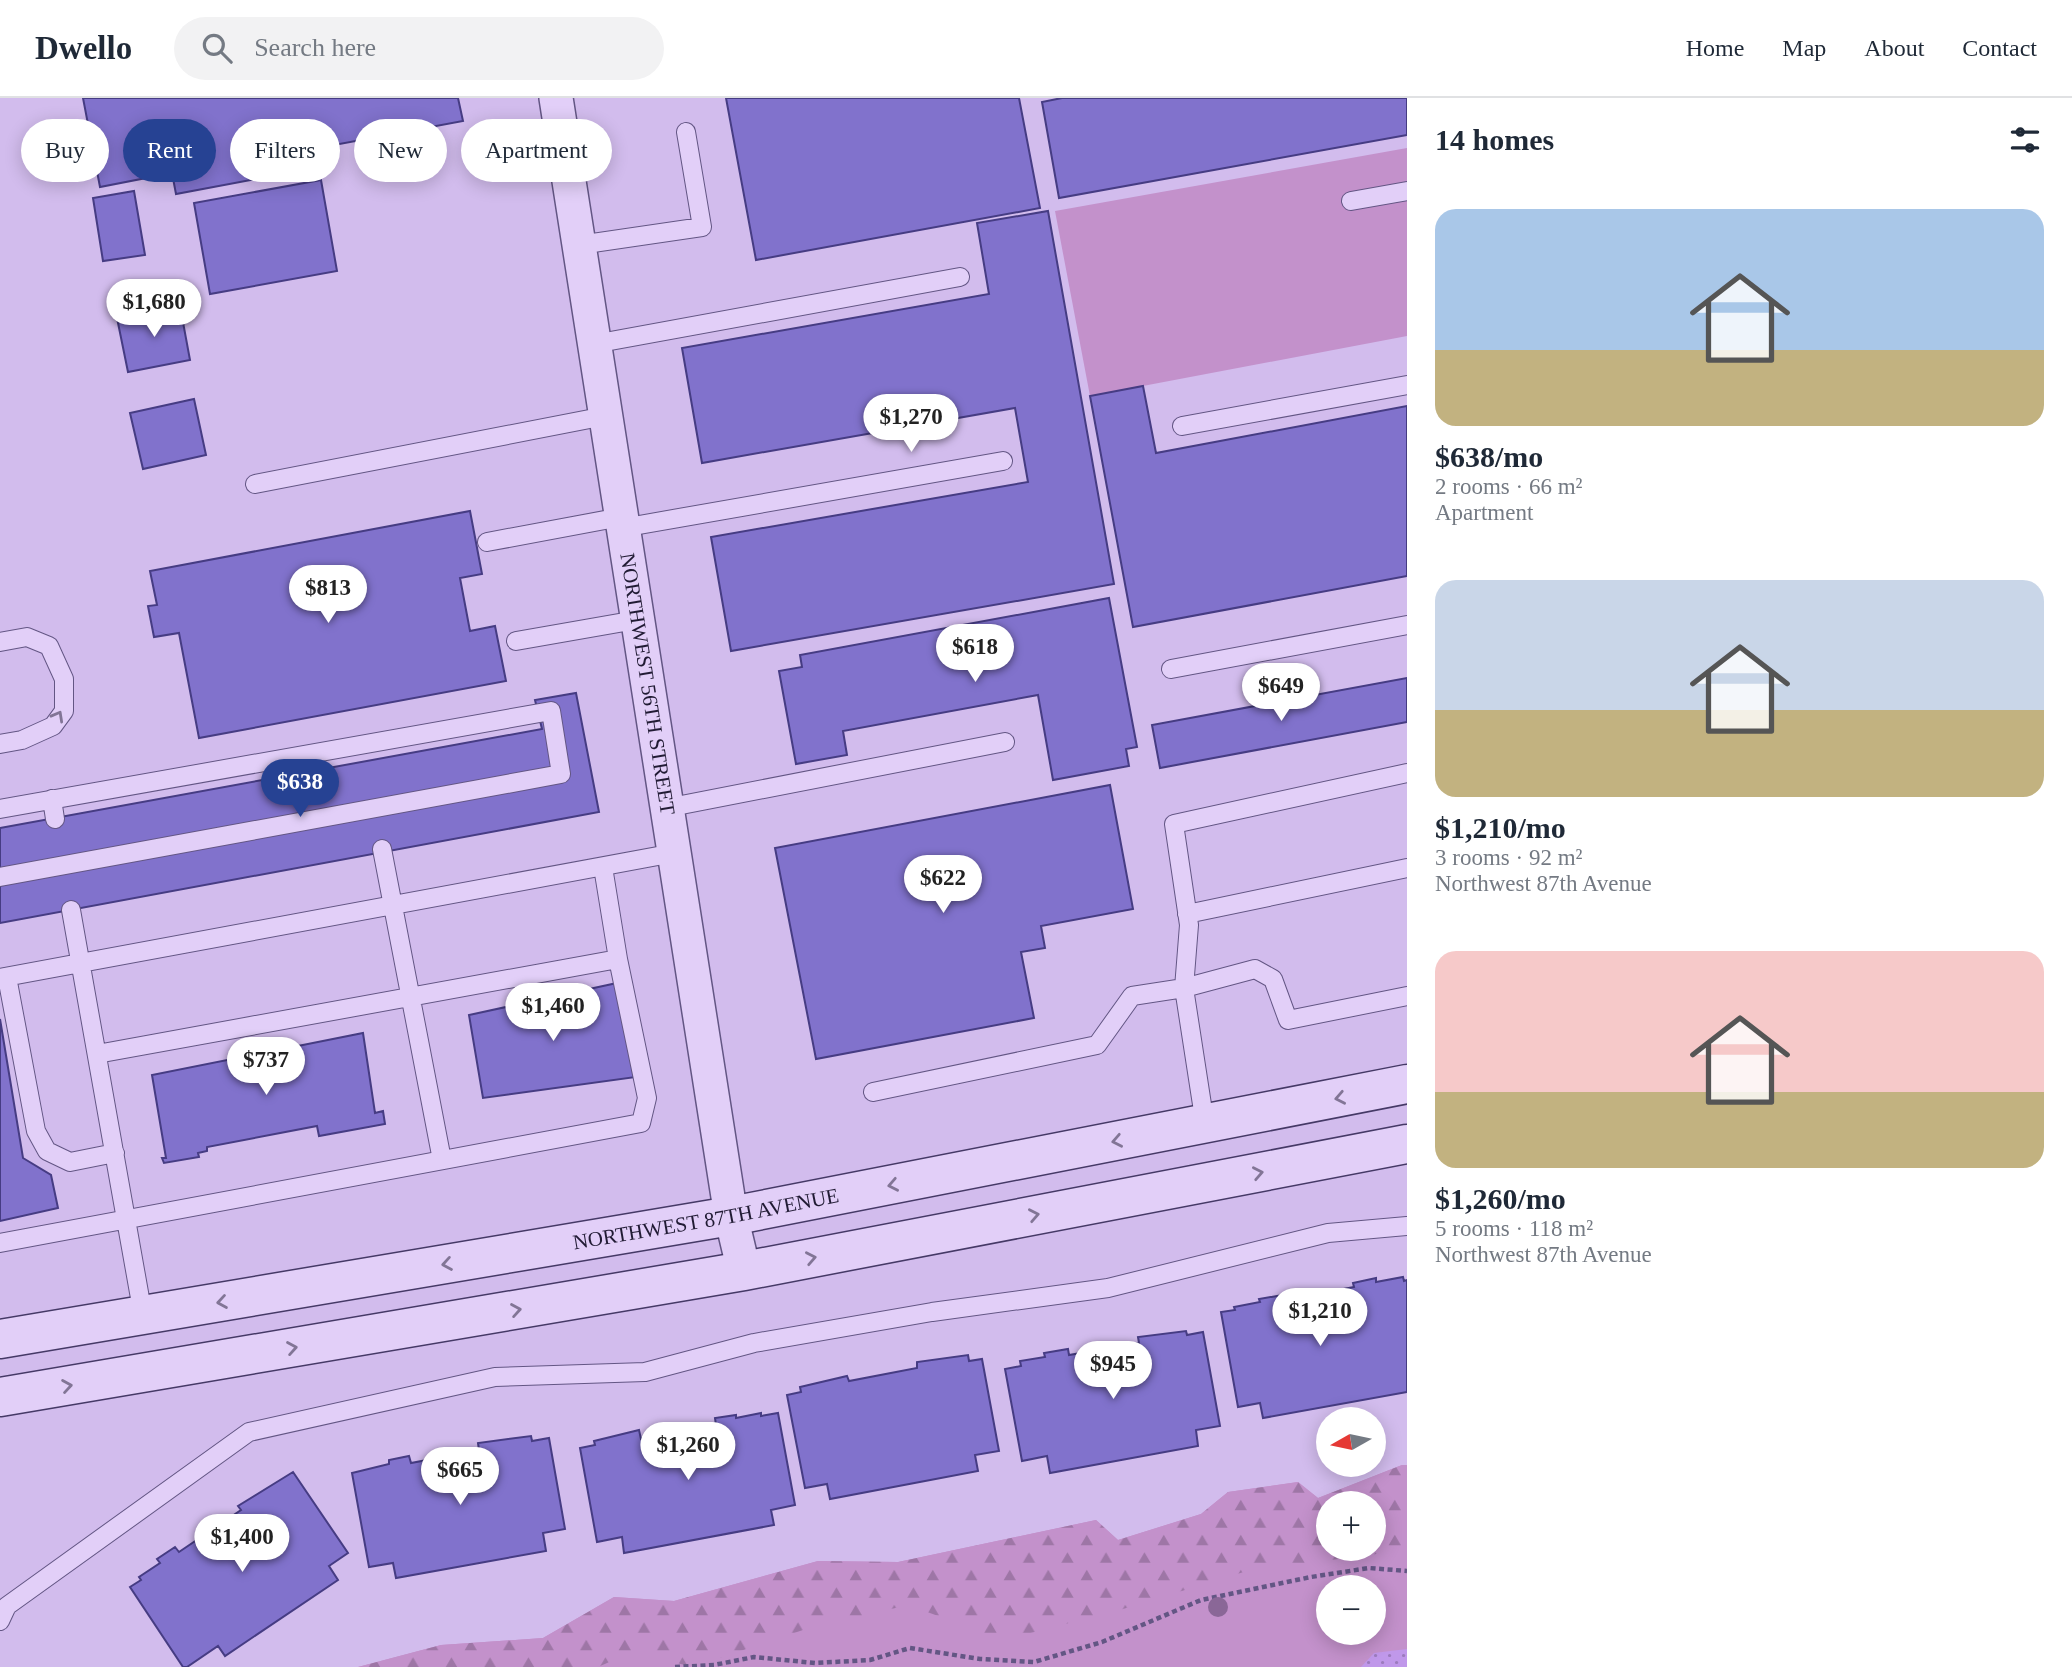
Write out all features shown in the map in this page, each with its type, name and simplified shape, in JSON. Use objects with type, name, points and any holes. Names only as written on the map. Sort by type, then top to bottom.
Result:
[{"type":"main road","name":"NORTHWEST 87TH AVENUE","points":[[0,1339],[731,1216],[1407,1084]]},
{"type":"main road","points":[[0,1397],[744,1271],[1407,1144]]},
{"type":"street","name":"NORTHWEST 56TH STREET","points":[[556,98],[731,1216],[744,1271]]},
{"type":"lane","points":[[579,245],[702,227],[686,132]]},
{"type":"lane","points":[[1351,201],[1407,191]]},
{"type":"lane","points":[[594,344],[960,277]]},
{"type":"lane","points":[[1182,426],[1407,385]]},
{"type":"lane","points":[[255,484],[605,416]]},
{"type":"lane","points":[[487,542],[1003,461]]},
{"type":"lane","points":[[516,640],[636,620]]},
{"type":"lane","points":[[1171,669],[1407,625]]},
{"type":"lane","points":[[0,642],[27,637],[49,646],[64,679],[64,711],[52,726],[22,740],[0,744]]},
{"type":"lane","points":[[0,809],[365,753],[551,711],[561,774],[0,877]]},
{"type":"lane","points":[[666,808],[1005,743]]},
{"type":"lane","points":[[1205,1124],[1184,988],[1189,925],[1174,824],[1407,773]]},
{"type":"lane","points":[[52,799],[55,819]]},
{"type":"lane","points":[[382,849],[442,1160]]},
{"type":"lane","points":[[115,1153],[69,1161],[47,1151],[36,1131],[4,977],[674,853]]},
{"type":"lane","points":[[0,1244],[641,1123],[647,1098],[618,959],[603,867]]},
{"type":"lane","points":[[1187,914],[1407,868]]},
{"type":"lane","points":[[71,909],[143,1315]]},
{"type":"lane","points":[[97,1054],[618,959]]},
{"type":"lane","points":[[873,1092],[1097,1045],[1132,996],[1184,988],[1255,969],[1273,979],[1288,1020],[1407,996]]},
{"type":"lane","points":[[0,1621],[7,1606],[249,1432],[495,1377],[645,1372],[754,1343],[932,1312],[1108,1288],[1328,1233],[1407,1226]]},
{"type":"path","points":[[675,1667],[714,1665],[754,1657],[816,1663],[870,1661],[911,1648],[980,1659],[1034,1662],[1102,1642],[1201,1600],[1369,1568],[1407,1571]]},
{"type":"green space","points":[[1407,148],[1407,336],[1090,396],[1055,211]]},
{"type":"green space","points":[[1407,1465],[1407,1667],[358,1667],[441,1645],[543,1638],[614,1597],[674,1601],[818,1561],[898,1562],[1096,1520],[1118,1540],[1201,1514],[1228,1492],[1298,1482],[1316,1496],[1316,1561],[1386,1561],[1386,1491],[1336,1491],[1371,1477],[1386,1477],[1386,1471]]},
{"type":"green space","points":[[1407,1465],[1407,1550],[1386,1553],[1386,1491],[1336,1491],[1371,1477],[1386,1477],[1386,1471]]},
{"type":"green space","points":[[1298,1482],[1316,1496],[1316,1561],[1323,1561],[1247,1571],[1123,1609],[1004,1640],[908,1605],[803,1630],[693,1667],[632,1652],[598,1667],[358,1667],[441,1645],[543,1638],[614,1597],[674,1601],[818,1561],[898,1562],[1096,1520],[1118,1540],[1201,1514],[1228,1492]]},
{"type":"sand","points":[[1407,1649],[1407,1667],[1361,1667],[1374,1653]]},
{"type":"building","points":[[83,98],[458,98],[463,119],[447,124],[447,119],[354,119],[354,141],[340,144],[340,119],[230,119],[230,182],[240,182],[176,194],[174,182],[216,182],[216,119],[123,119],[123,182],[126,182],[100,187],[99,182],[109,182],[109,119],[87,119]]},
{"type":"building","points":[[726,98],[1019,98],[1040,208],[756,260]]},
{"type":"building","points":[[1062,98],[1407,98],[1407,135],[1059,198],[1042,102]]},
{"type":"building","points":[[321,182],[337,271],[210,294],[194,203]]},
{"type":"building","points":[[134,191],[145,255],[103,261],[93,198]]},
{"type":"building","points":[[1048,211],[1114,584],[731,651],[711,537],[1028,482],[1015,408],[702,463],[682,348],[989,294],[977,223]]},
{"type":"building","points":[[180,306],[190,360],[128,372],[117,318]]},
{"type":"building","points":[[1143,386],[1156,453],[1407,406],[1407,576],[1133,627],[1090,396]]},
{"type":"building","points":[[194,399],[206,455],[143,469],[130,413]]},
{"type":"building","points":[[470,511],[482,574],[460,578],[470,631],[495,626],[506,681],[199,738],[179,633],[154,637],[148,606],[157,605],[150,571]]},
{"type":"building","points":[[1109,598],[1137,747],[1126,749],[1129,766],[1053,780],[1038,695],[843,731],[847,755],[796,764],[779,671],[802,667],[800,655]]},
{"type":"building","points":[[1407,678],[1407,722],[1160,768],[1152,725]]},
{"type":"building","points":[[576,693],[599,812],[0,923],[0,828],[542,729],[535,700]]},
{"type":"building","points":[[1110,785],[1133,909],[1041,926],[1045,948],[1021,952],[1034,1018],[816,1059],[775,848]]},
{"type":"building","points":[[617,983],[636,1077],[483,1098],[469,1015]]},
{"type":"building","points":[[0,1019],[23,1158],[51,1175],[58,1208],[0,1221]]},
{"type":"building","points":[[363,1033],[375,1113],[383,1111],[385,1124],[319,1136],[317,1126],[207,1147],[207,1151],[198,1153],[199,1157],[164,1163],[162,1158],[166,1158],[152,1075]]},
{"type":"building","points":[[1403,1277],[1404,1281],[1407,1280],[1407,1392],[1263,1418],[1260,1403],[1238,1407],[1221,1312],[1260,1302],[1259,1299],[1283,1295],[1284,1300],[1354,1287],[1353,1283],[1376,1278],[1376,1282]]},
{"type":"building","points":[[1186,1331],[1187,1335],[1203,1332],[1220,1426],[1196,1430],[1198,1446],[1050,1473],[1047,1456],[1022,1461],[1005,1369],[1021,1366],[1020,1361],[1045,1357],[1044,1353],[1068,1349],[1069,1355],[1139,1343],[1138,1337]]},
{"type":"building","points":[[968,1355],[969,1361],[982,1359],[999,1451],[975,1455],[978,1471],[830,1499],[827,1484],[805,1488],[787,1395],[801,1392],[800,1387],[847,1376],[849,1381],[917,1368],[917,1362]]},
{"type":"building","points":[[761,1413],[761,1416],[778,1413],[795,1505],[771,1510],[774,1525],[624,1553],[622,1537],[597,1542],[580,1448],[595,1445],[594,1441],[639,1430],[641,1439],[716,1425],[715,1418],[736,1415],[736,1418]]},
{"type":"building","points":[[531,1436],[532,1441],[549,1438],[565,1529],[543,1533],[546,1551],[396,1578],[393,1563],[369,1567],[352,1473],[389,1464],[389,1460],[409,1456],[411,1463],[479,1450],[478,1443]]},
{"type":"building","points":[[293,1472],[348,1553],[329,1566],[338,1580],[225,1656],[218,1646],[183,1667],[130,1587],[141,1580],[139,1577],[160,1563],[157,1559],[175,1547],[179,1552],[241,1510],[238,1506]]}]
